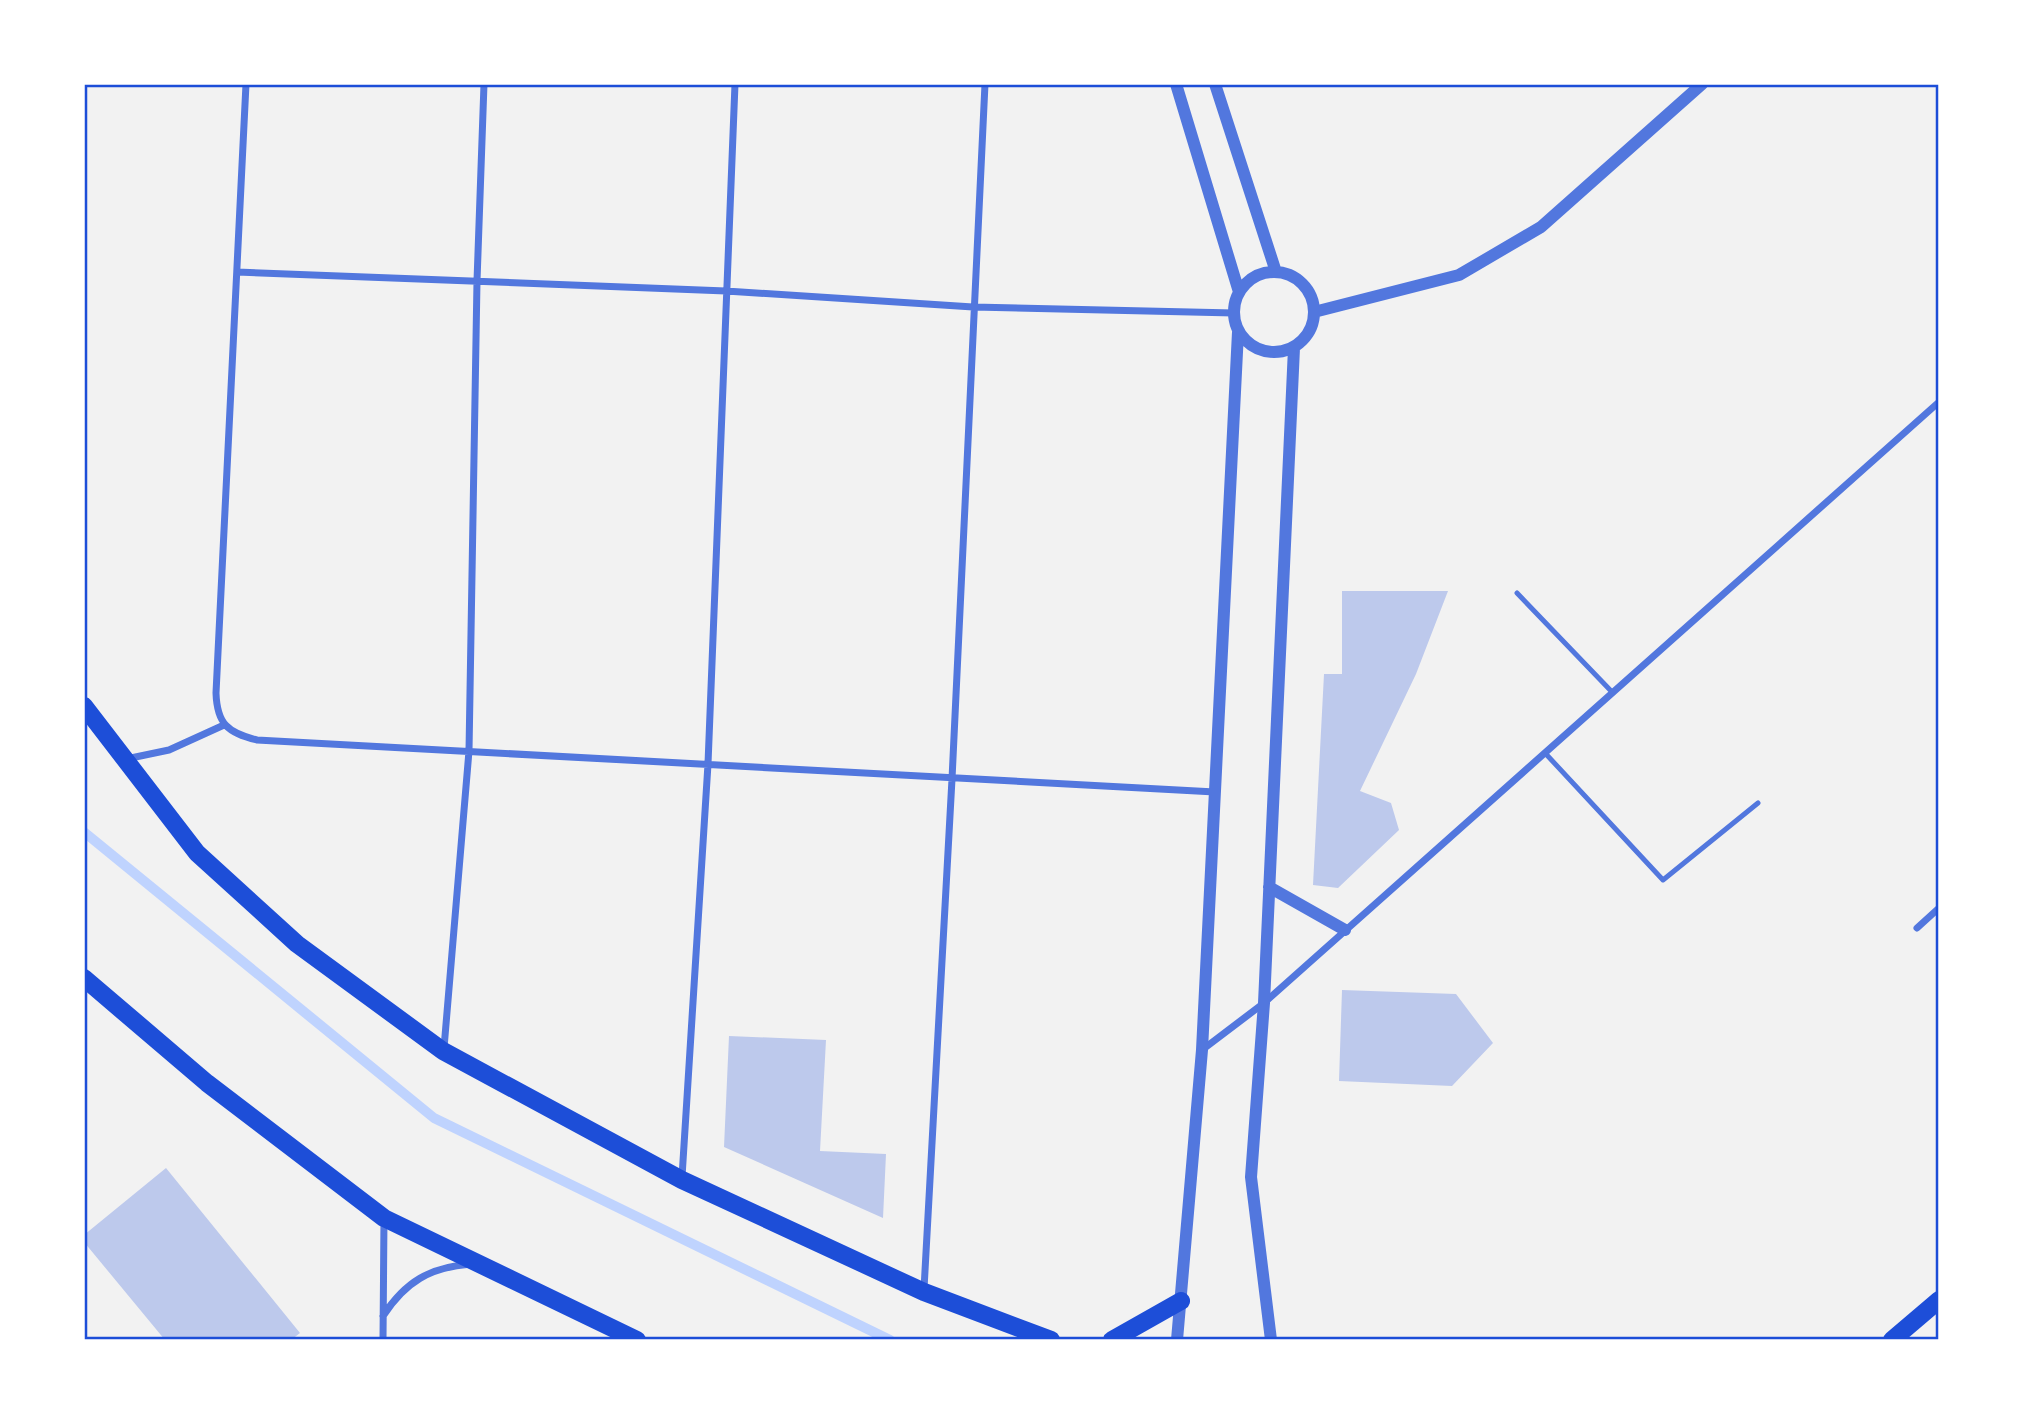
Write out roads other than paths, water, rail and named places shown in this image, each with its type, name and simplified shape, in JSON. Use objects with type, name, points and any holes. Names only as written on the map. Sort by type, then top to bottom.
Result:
[{"type":"main road","points":[[84,706],[197,853],[297,944],[443,1051],[682,1180],[924,1292],[1051,1340]]},
{"type":"main road","points":[[84,978],[207,1083],[384,1218],[637,1340]]},
{"type":"main road","points":[[1892,1340],[1939,1300]]},
{"type":"main road","points":[[1112,1340],[1181,1301]]},
{"type":"street","points":[[246,84],[216,693],[217,710],[224,725],[239,736],[257,740],[1215,792]]},
{"type":"street","points":[[443,1051],[469,751],[477,281],[484,84]]},
{"type":"street","points":[[682,1180],[708,764],[736,84]]},
{"type":"street","points":[[924,1292],[985,84]]},
{"type":"street","points":[[1176,84],[1239,292]]},
{"type":"street","points":[[1215,84],[1276,272]]},
{"type":"street","points":[[1314,312],[1459,275],[1541,227],[1702,84]]},
{"type":"street","points":[[237,272],[726,291],[973,307],[1234,313]]},
{"type":"street","points":[[1177,1340],[1202,1050],[1238,332],[1234,313],[1239,292],[1245,284],[1265,272],[1276,272],[1299,280],[1313,300],[1314,312],[1309,332],[1294,348],[1269,352],[1256,349],[1238,332]]},
{"type":"street","points":[[1271,1340],[1251,1177],[1264,1003],[1294,348]]},
{"type":"street","points":[[1202,1050],[1264,1003],[1939,402]]},
{"type":"street","points":[[124,760],[169,750],[224,725]]},
{"type":"street","points":[[1269,887],[1345,930]]},
{"type":"street","points":[[1917,928],[1939,908]]},
{"type":"street","points":[[383,1340],[384,1218]]},
{"type":"street","points":[[383,1317],[396,1297],[413,1282],[453,1265],[479,1264]]},
{"type":"lane","points":[[1517,593],[1613,693]]},
{"type":"lane","points":[[1545,753],[1663,880],[1758,803]]},
{"type":"waterway","points":[[84,832],[434,1118],[890,1340]]}]
